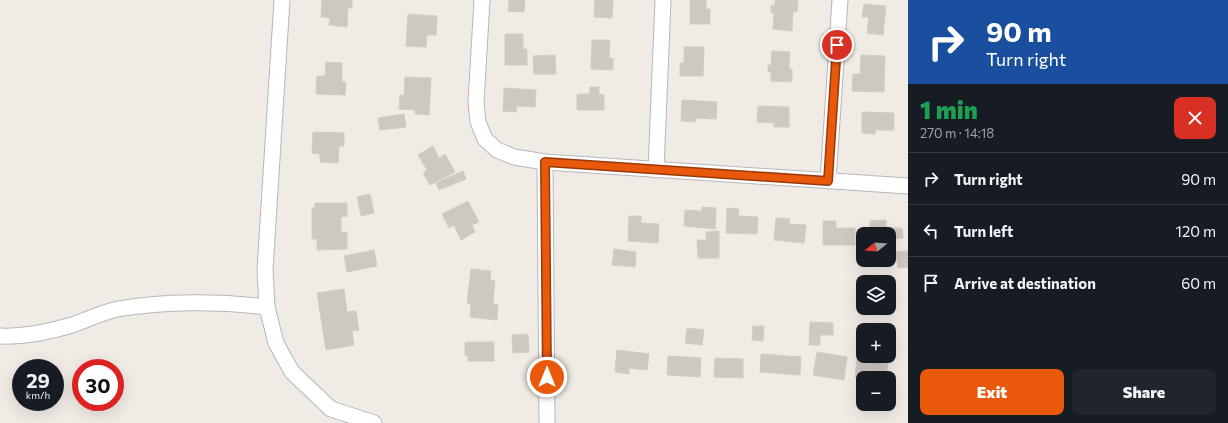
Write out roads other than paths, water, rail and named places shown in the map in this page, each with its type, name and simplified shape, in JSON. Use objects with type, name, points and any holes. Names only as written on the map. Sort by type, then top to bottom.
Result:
[{"type":"street","points":[[282,0],[265,270],[267,307],[276,343],[292,372],[331,409],[338,423]]},
{"type":"street","points":[[482,0],[476,102],[478,122],[485,139],[497,150],[514,157],[545,162],[908,186]]},
{"type":"street","points":[[656,170],[663,0]]},
{"type":"street","points":[[828,181],[840,0]]},
{"type":"street","points":[[545,162],[547,423]]},
{"type":"street","points":[[0,336],[12,337],[40,333],[72,325],[117,309],[189,303],[217,303],[267,307]]},
{"type":"street","points":[[331,409],[374,423]]}]
